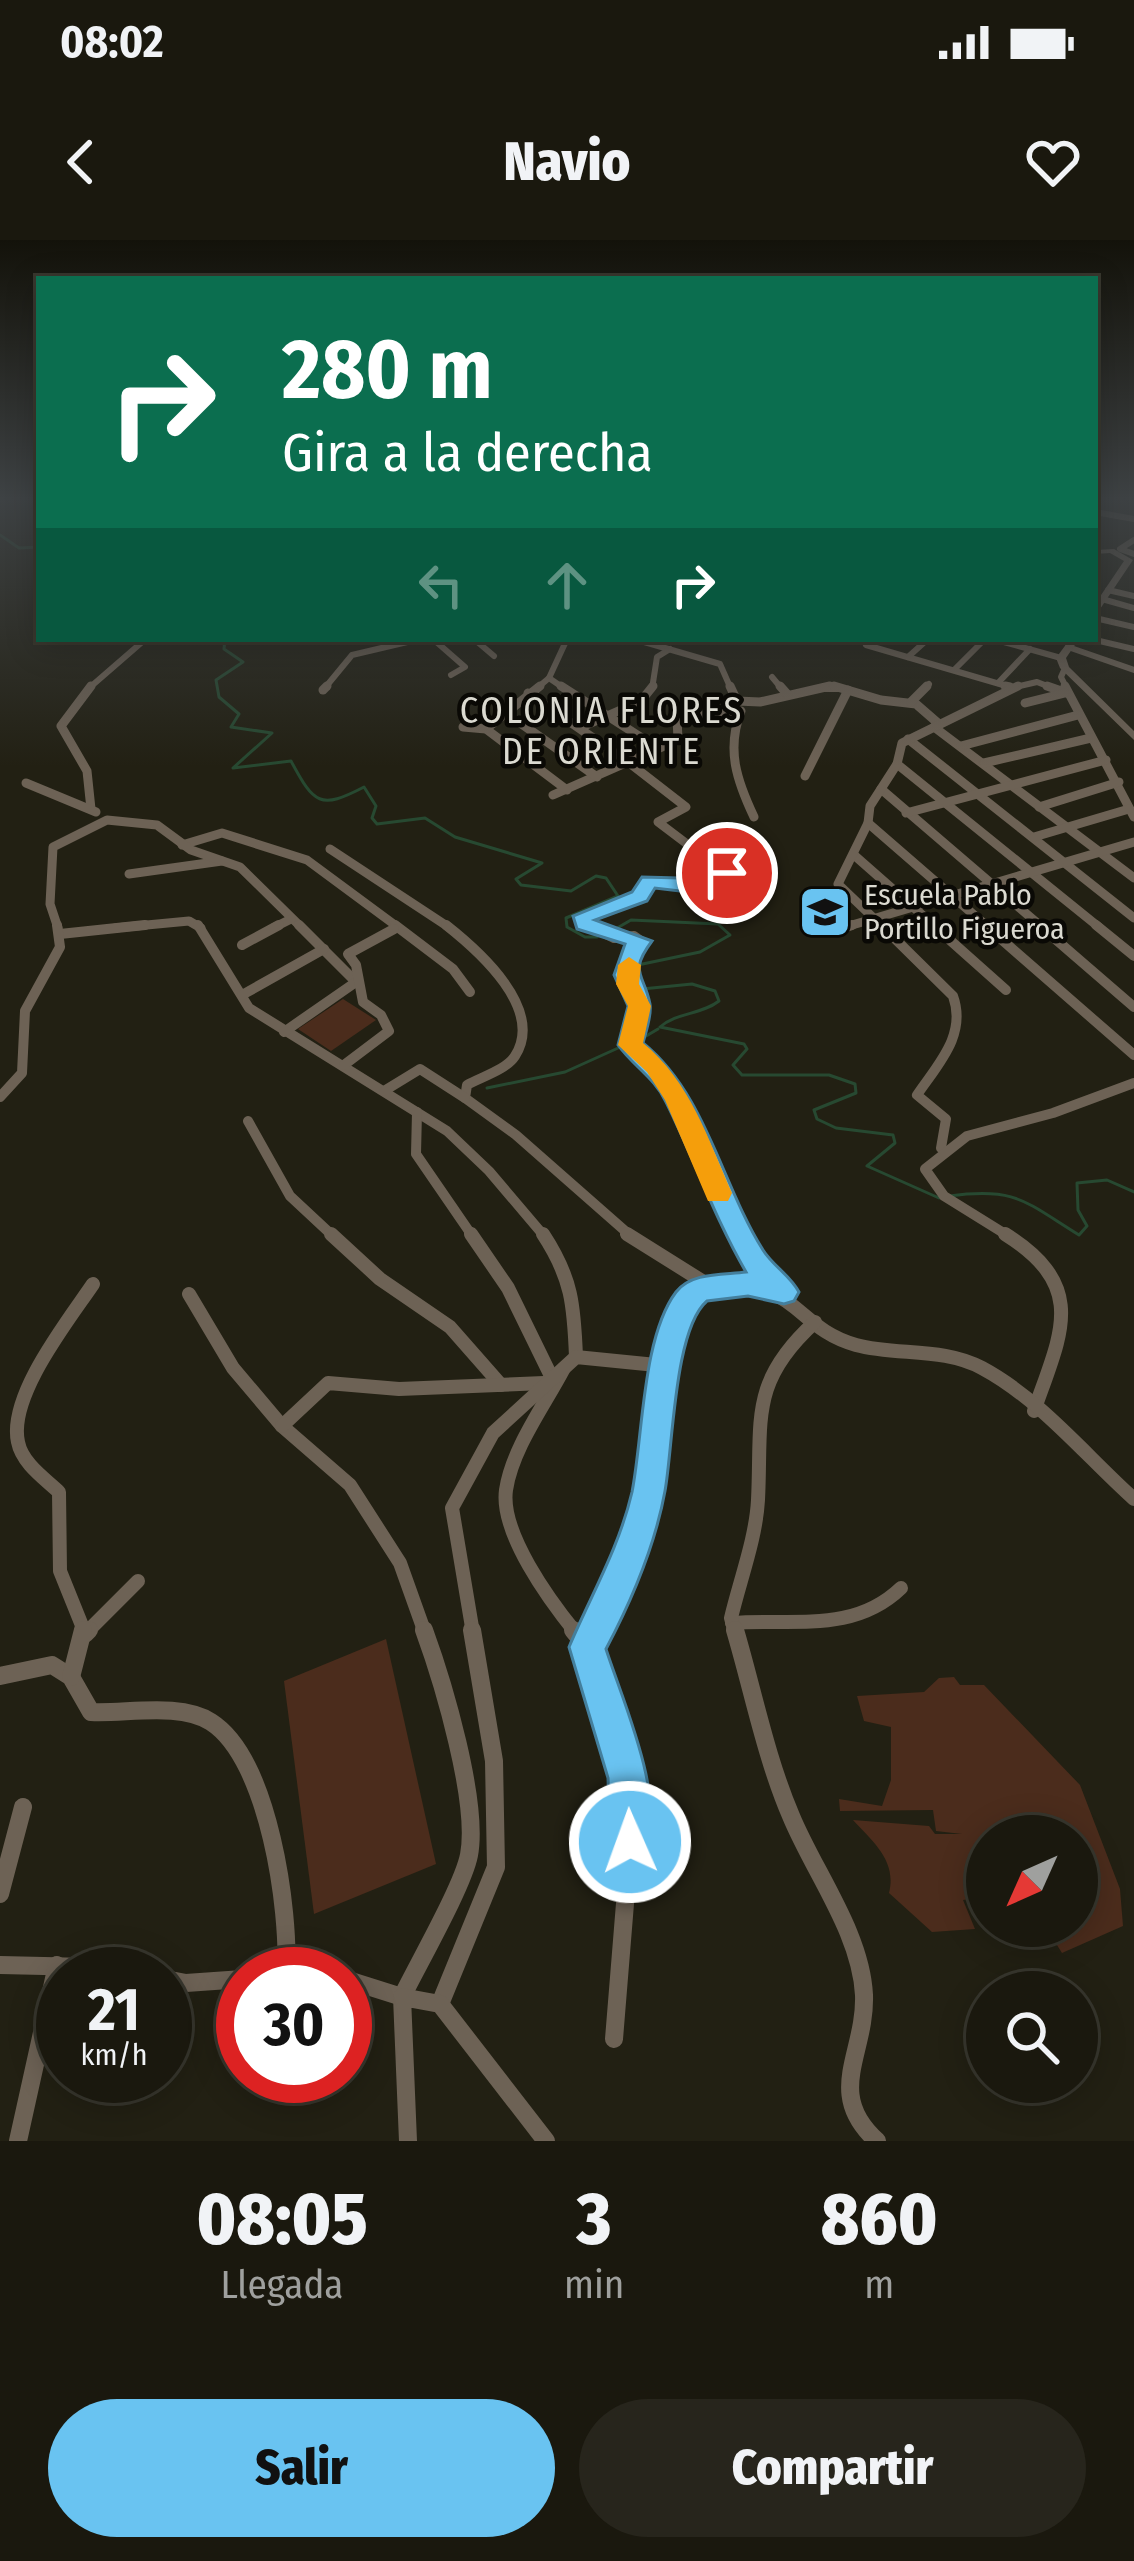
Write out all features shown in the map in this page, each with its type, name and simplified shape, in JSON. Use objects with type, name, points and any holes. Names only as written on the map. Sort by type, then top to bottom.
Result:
[{"type":"street","points":[[1102,595],[1134,596]]},
{"type":"street","points":[[1102,595],[1134,608]]},
{"type":"street","points":[[1098,615],[1134,627]]},
{"type":"street","points":[[1034,837],[1132,813],[1060,677],[1071,643],[1130,668],[1134,653],[1098,641]]},
{"type":"street","points":[[91,809],[87,771],[61,726],[68,704],[117,667],[139,642]]},
{"type":"street","points":[[323,690],[352,655],[412,642]]},
{"type":"street","points":[[436,642],[465,667],[451,675]]},
{"type":"street","points":[[478,642],[494,656]]},
{"type":"street","points":[[486,729],[549,678],[566,642]]},
{"type":"street","points":[[645,642],[720,664],[733,699],[760,702]]},
{"type":"street","points":[[869,642],[866,645],[1004,685],[1037,682],[1069,692]]},
{"type":"street","points":[[908,657],[925,642]]},
{"type":"street","points":[[954,670],[986,642]]},
{"type":"street","points":[[1012,642],[1063,663],[1134,736]]},
{"type":"street","points":[[582,727],[652,692],[656,657],[670,649]]},
{"type":"street","points":[[1030,649],[1004,685],[902,743],[897,764],[871,806],[854,855],[840,876],[839,889],[960,1007],[957,1031],[916,1095],[946,1119],[941,1148],[924,1174],[949,1200],[1007,1233],[1048,1268],[1060,1288],[1057,1336],[1034,1411]]},
{"type":"street","points":[[772,677],[788,695]]},
{"type":"street","points":[[549,678],[656,747]]},
{"type":"street","points":[[911,702],[928,684]]},
{"type":"street","points":[[553,795],[678,740],[677,717],[739,712],[760,702],[832,685],[911,702],[1134,878]]},
{"type":"street","points":[[805,776],[848,690]]},
{"type":"street","points":[[1025,703],[1069,692]]},
{"type":"street","points":[[528,693],[582,727],[686,807],[658,823],[728,874],[680,884],[650,881],[640,896],[584,916],[585,924],[596,931],[641,941],[631,952],[626,975],[639,1006],[630,1042],[656,1066],[677,1097],[712,1181],[755,1263],[814,1322],[856,1345],[943,1355],[981,1368],[1134,1499]]},
{"type":"street","points":[[739,712],[732,744],[733,775],[754,817]]},
{"type":"street","points":[[506,713],[597,777]]},
{"type":"street","points":[[961,746],[1078,715]]},
{"type":"street","points":[[463,727],[486,729],[567,790]]},
{"type":"street","points":[[984,763],[1091,738]]},
{"type":"street","points":[[908,739],[1134,918]]},
{"type":"street","points":[[906,813],[1106,760]]},
{"type":"street","points":[[897,764],[1134,956]]},
{"type":"street","points":[[1039,807],[1118,782]]},
{"type":"street","points":[[26,783],[107,820],[157,825],[182,845],[228,859],[261,885],[356,982]]},
{"type":"street","points":[[881,789],[1134,1007]]},
{"type":"street","points":[[0,1096],[22,1073],[25,1011],[52,965],[61,934],[50,904],[53,847],[107,820]]},
{"type":"street","points":[[868,823],[1134,1054]]},
{"type":"street","points":[[182,845],[222,833],[307,860],[453,969],[470,992]]},
{"type":"street","points":[[840,929],[1134,842]]},
{"type":"street","points":[[330,849],[446,924],[479,951],[512,994],[522,1015],[518,1052],[508,1063],[470,1083],[465,1099]]},
{"type":"street","points":[[854,855],[1006,990]]},
{"type":"street","points":[[129,874],[183,870],[228,859]]},
{"type":"street","points":[[242,945],[290,919]]},
{"type":"street","points":[[61,934],[193,922],[201,926],[206,948],[249,1008],[439,1126],[535,1222],[565,1267],[574,1304],[559,1370],[506,1491],[510,1528],[556,1609],[587,1647],[628,1778],[630,1842],[614,2039]]},
{"type":"street","points":[[344,1065],[389,1031],[381,1015],[363,1002],[356,965],[348,954],[394,929]]},
{"type":"street","points":[[242,995],[323,949]]},
{"type":"street","points":[[284,1032],[356,982]]},
{"type":"street","points":[[384,1091],[420,1069],[516,1135],[623,1231],[711,1287]]},
{"type":"street","points":[[941,1148],[970,1132],[1049,1114],[1134,1083]]},
{"type":"street","points":[[417,1112],[416,1154],[559,1370]]},
{"type":"street","points":[[248,1121],[290,1196],[380,1280],[450,1327],[501,1385]]},
{"type":"street","points":[[396,1150],[439,1126]]},
{"type":"street","points":[[85,1634],[60,1571],[58,1492],[29,1464],[16,1438],[22,1406],[33,1383],[93,1284]]},
{"type":"street","points":[[587,1647],[618,1591],[648,1492],[666,1366],[687,1300],[711,1287],[748,1284],[784,1292]]},
{"type":"street","points":[[189,1294],[233,1368],[282,1426],[350,1485],[400,1563],[442,1681],[469,1816],[470,1857],[402,1997],[408,2141]]},
{"type":"street","points":[[814,1322],[783,1351],[764,1393],[756,1445],[758,1502],[732,1623],[789,1813],[807,1860],[850,1940],[864,1995],[848,2099],[857,2122],[877,2141]]},
{"type":"street","points":[[282,1426],[328,1383],[400,1389],[501,1385],[559,1370],[666,1366]]},
{"type":"street","points":[[440,2004],[496,1867],[494,1761],[452,1508],[493,1432],[559,1370]]},
{"type":"street","points":[[71,1677],[85,1634],[138,1581]]},
{"type":"street","points":[[732,1623],[771,1617],[851,1622],[886,1607],[901,1588]]},
{"type":"street","points":[[0,1676],[52,1665],[71,1677],[91,1712],[188,1714],[211,1722],[233,1743],[274,1856],[288,1923],[287,1947]]},
{"type":"street","points":[[0,1894],[23,1808]]},
{"type":"street","points":[[0,1965],[36,1965]]},
{"type":"street","points":[[372,1988],[440,2004],[546,2141]]},
{"type":"street","points":[[18,2141],[36,2060]]},
{"type":"shaded area","points":[[343,999],[376,1020],[331,1051],[298,1029]]},
{"type":"shaded area","points":[[386,1639],[436,1864],[314,1914],[284,1681]]},
{"type":"shaded area","points":[[954,1677],[960,1685],[984,1685],[1080,1785],[1092,1815],[966,1815],[966,1930],[932,1932],[889,1893],[887,1862],[853,1820],[929,1826],[935,1834],[962,1834],[936,1831],[933,1810],[840,1811],[839,1799],[882,1806],[891,1780],[891,1727],[864,1721],[857,1696],[924,1692],[939,1678]]},
{"type":"shaded area","points":[[1098,1832],[1120,1889],[1123,1926],[1098,1937]]},
{"type":"waterway","points":[[225,642],[224,649],[243,662],[216,680],[219,697],[239,714],[231,727],[272,733],[233,768],[291,761],[320,799],[337,799],[364,787],[376,806],[372,818],[377,824],[425,818],[455,837],[542,863],[516,879],[521,885],[571,891],[596,876],[606,878],[618,896],[566,918],[567,927],[585,937],[597,937]]},
{"type":"waterway","points":[[612,931],[631,920],[718,924],[730,935],[700,952],[633,966]]},
{"type":"waterway","points":[[642,989],[692,984],[715,991],[719,1001],[660,1027],[744,1044],[747,1049],[733,1065],[742,1075],[829,1075],[855,1084],[856,1093],[814,1110],[817,1119],[836,1128],[893,1135],[895,1143],[867,1166],[939,1198]]},
{"type":"waterway","points":[[636,1042],[658,1029]]},
{"type":"waterway","points":[[487,1088],[565,1072],[627,1044]]},
{"type":"waterway","points":[[949,1196],[1005,1195],[1079,1235],[1087,1226],[1078,1210],[1077,1183],[1107,1180],[1134,1192]]},
{"type":"slow traffic","points":[[629,965],[628,984],[639,1001],[631,1045],[656,1066],[677,1097],[718,1193]]},
{"type":"place","name":"Escuela Pablo Portillo Figueroa","points":[[825,912]]},
{"type":"district","name":"COLONIA FLORES DE ORIENTE","points":[[602,730]]},
{"type":"route","points":[[630,1842],[628,1778],[587,1647],[618,1591],[648,1492],[661,1389],[676,1328],[687,1300],[700,1289],[748,1284],[784,1292],[755,1263],[696,1147],[677,1097],[656,1066],[631,1045],[639,1001],[626,975],[631,952],[641,941],[596,931],[585,924],[584,916],[640,896],[650,881],[680,884],[727,873]]}]
